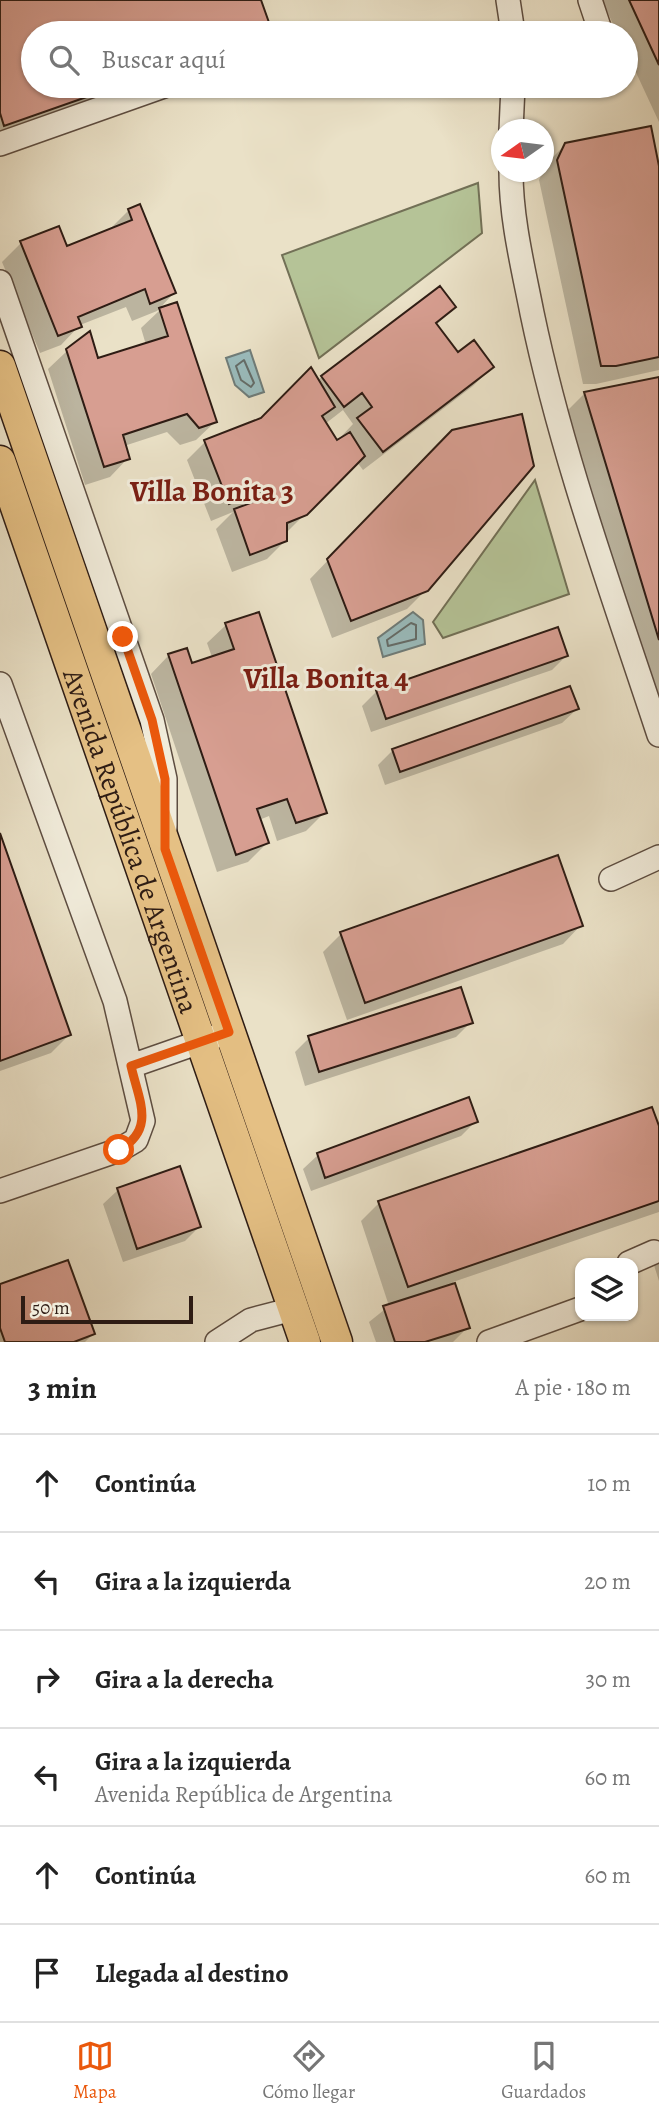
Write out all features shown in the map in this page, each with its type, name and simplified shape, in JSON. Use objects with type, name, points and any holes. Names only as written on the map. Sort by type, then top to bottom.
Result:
[{"type":"main road","name":"Avenida República de Argentina","points":[[0,366],[23,389],[165,849],[337,1342]]},
{"type":"main road","name":"Avenida República de Argentina","points":[[0,461],[305,1342]]},
{"type":"street","points":[[508,0],[511,21]]},
{"type":"street","points":[[590,0],[597,21]]},
{"type":"street","points":[[0,144],[130,98]]},
{"type":"street","points":[[512,98],[512,119]]},
{"type":"street","points":[[512,182],[524,272],[549,385],[591,530],[659,735]]},
{"type":"street","points":[[0,282],[23,389]]},
{"type":"street","points":[[0,684],[115,1001],[143,1121],[136,1140],[119,1150],[0,1191]]},
{"type":"street","points":[[611,879],[659,858]]},
{"type":"street","points":[[131,1066],[229,1032]]},
{"type":"street","points":[[638,1259],[654,1252]]},
{"type":"street","points":[[217,1342],[251,1320],[293,1309]]},
{"type":"street","points":[[489,1342],[575,1311]]},
{"type":"green space","points":[[478,183],[482,233],[319,358],[282,255]]},
{"type":"green space","points":[[535,480],[569,594],[443,638],[433,622]]},
{"type":"water","points":[[250,350],[264,392],[249,397],[235,385],[226,358]]},
{"type":"water","points":[[413,612],[423,620],[425,644],[383,657],[378,638]]},
{"type":"building","points":[[0,0],[261,0],[268,21],[21,21],[21,98],[84,98],[4,126],[0,113]]},
{"type":"building","points":[[629,0],[659,0],[659,65]]},
{"type":"building","points":[[651,126],[659,166],[659,357],[616,366],[601,366],[557,160],[565,143]]},
{"type":"building","points":[[140,204],[176,293],[150,304],[145,289],[78,317],[82,327],[58,336],[20,241],[59,226],[67,246],[132,220],[128,209]]},
{"type":"building","points":[[440,286],[456,307],[436,323],[458,352],[474,340],[494,367],[383,452],[357,418],[372,407],[362,393],[344,407],[321,376]]},
{"type":"building","points":[[177,302],[217,422],[199,428],[187,414],[123,435],[130,459],[104,467],[66,349],[90,331],[98,358],[168,336],[159,308]]},
{"type":"building","points":[[311,367],[335,407],[322,416],[337,440],[350,432],[365,456],[307,515],[287,523],[287,541],[250,555],[234,509],[272,495],[266,489],[229,504],[204,440],[261,418]]},
{"type":"building","points":[[659,377],[659,640],[584,392]]},
{"type":"building","points":[[522,414],[534,466],[428,591],[351,621],[327,559],[452,430]]},
{"type":"building","points":[[259,612],[327,813],[296,823],[287,799],[257,809],[269,843],[236,855],[168,654],[187,648],[192,663],[234,649],[225,623]]},
{"type":"building","points":[[558,627],[568,656],[386,719],[376,690]]},
{"type":"building","points":[[570,686],[579,709],[400,772],[392,749]]},
{"type":"building","points":[[0,833],[71,1035],[0,1061]]},
{"type":"building","points":[[558,855],[583,926],[365,1003],[340,932]]},
{"type":"building","points":[[461,987],[473,1023],[319,1072],[308,1036]]},
{"type":"building","points":[[469,1097],[478,1122],[325,1178],[317,1153]]},
{"type":"building","points":[[652,1107],[659,1126],[659,1201],[408,1287],[378,1201]]},
{"type":"building","points":[[180,1166],[201,1227],[137,1249],[117,1188]]},
{"type":"building","points":[[68,1260],[95,1334],[74,1342],[5,1342],[0,1328],[0,1284]]},
{"type":"building","points":[[455,1283],[470,1328],[425,1342],[395,1342],[383,1306]]},
{"type":"district","name":"Villa Bonita 3","points":[[212,491]]},
{"type":"district","name":"Villa Bonita 4","points":[[326,678]]},
{"type":"route","points":[[119,1150],[136,1140],[143,1121],[131,1066],[229,1032],[165,849],[165,779],[152,720],[123,637]]}]
